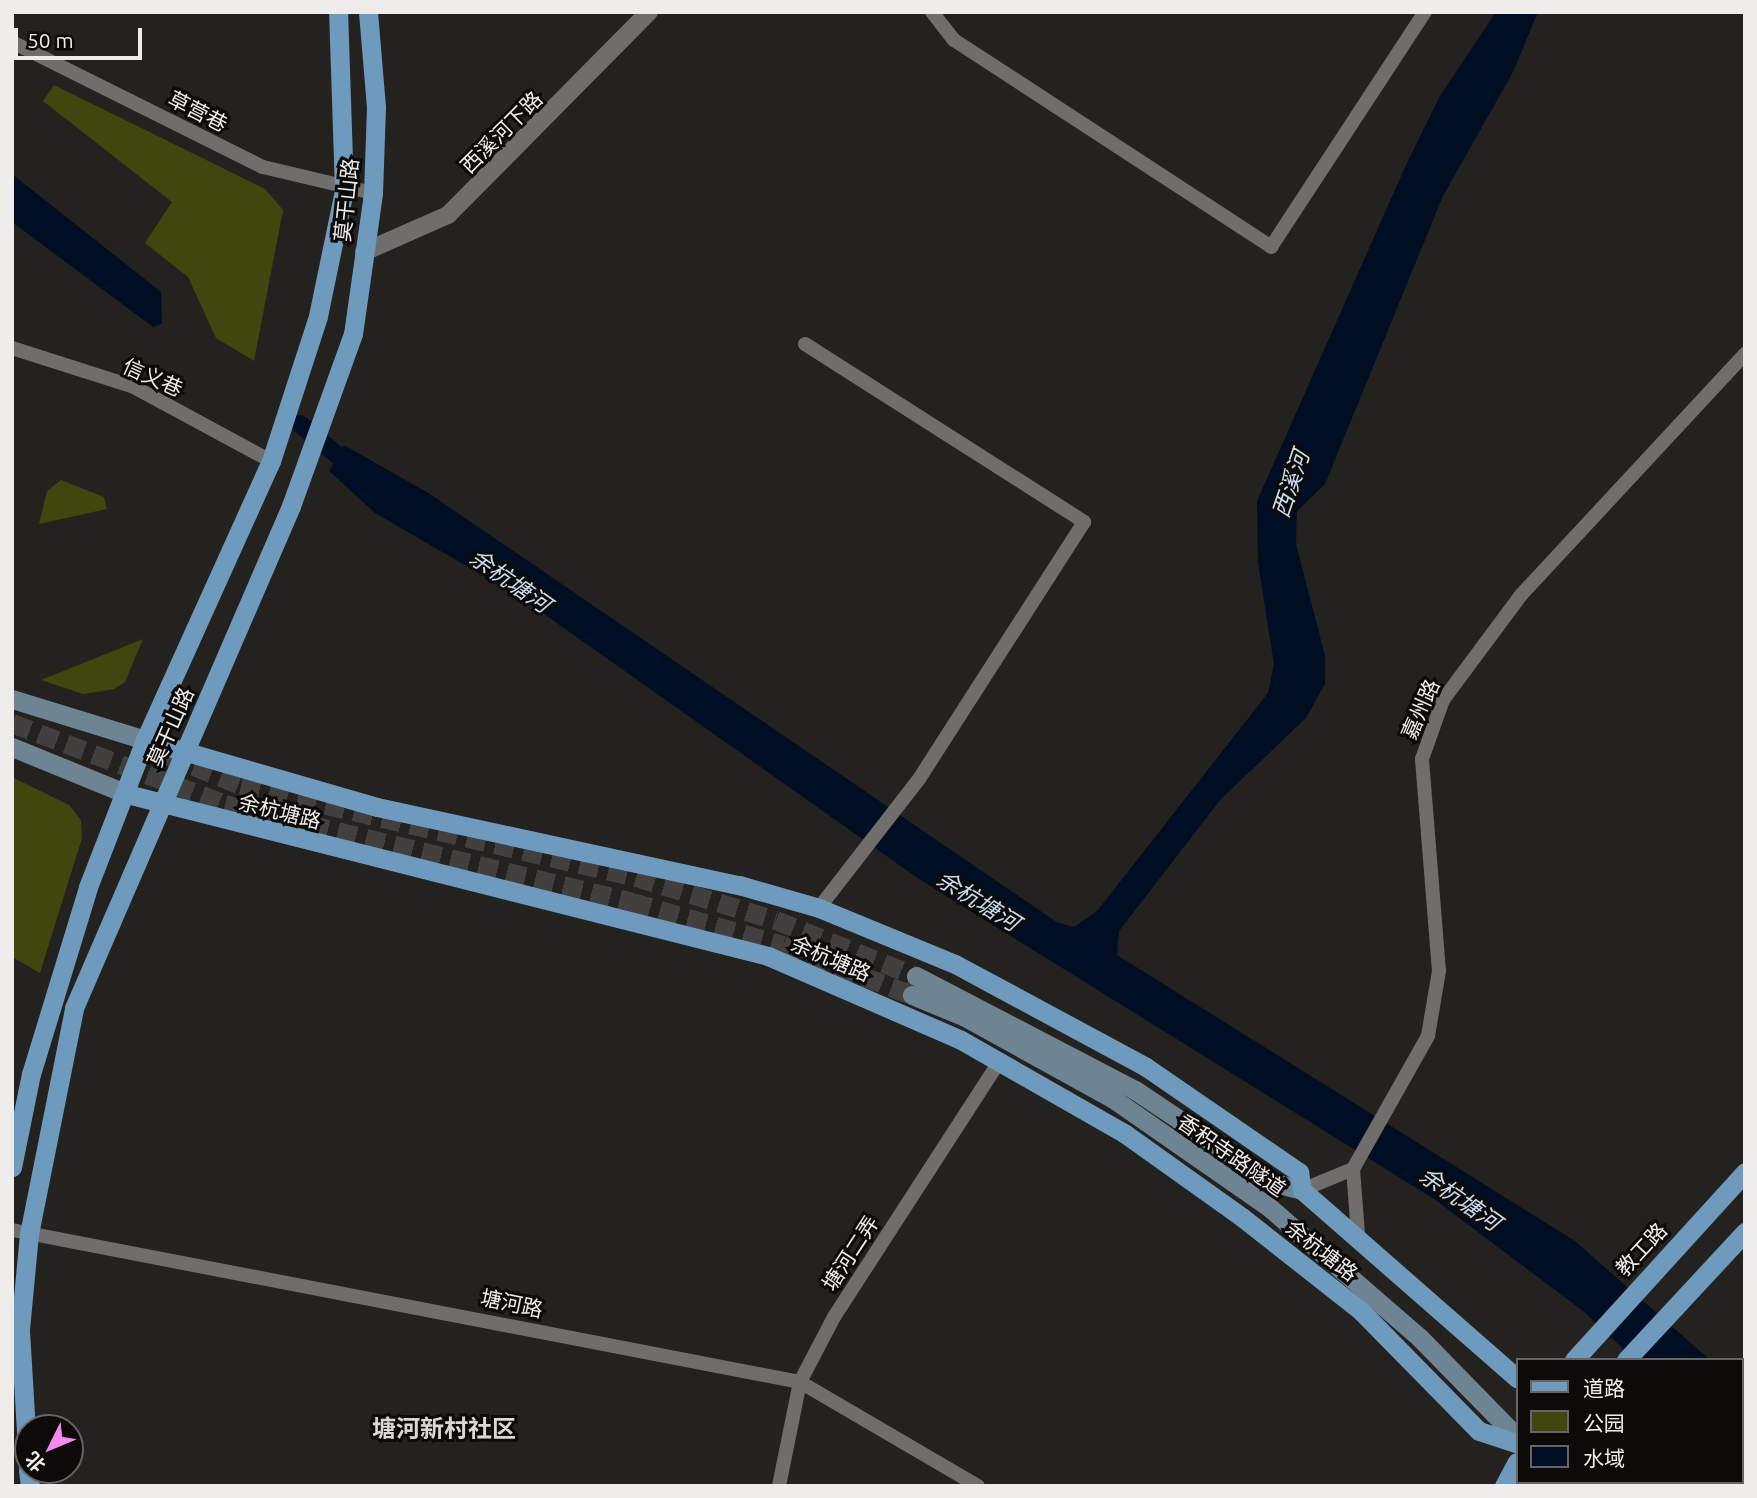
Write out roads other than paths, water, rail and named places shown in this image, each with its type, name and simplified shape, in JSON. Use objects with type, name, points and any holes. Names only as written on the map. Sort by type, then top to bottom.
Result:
[{"type":"main road","name":"莫干山路","points":[[12,1167],[60,975],[145,740],[271,461],[318,316],[344,190],[338,12]]},
{"type":"main road","name":"莫干山路","points":[[25,1414],[20,1329],[21,1232],[74,1008],[185,752],[311,447],[353,334],[373,193],[376,107],[368,12]]},
{"type":"main road","name":"余杭塘路","points":[[12,699],[377,807],[819,908],[955,964],[1135,1061],[1299,1172],[1302,1190],[1358,1234],[1516,1377]]},
{"type":"main road","name":"余杭塘路","points":[[12,747],[161,805],[768,956],[999,1062],[1124,1133],[1304,1263],[1479,1431],[1516,1443]]},
{"type":"main road","name":"香积寺路隧道","points":[[1302,1190],[1274,1183],[1135,1090],[914,985],[965,1017],[1112,1098],[1270,1208],[1420,1338],[1516,1436]]},
{"type":"main road","name":"教工路","points":[[1579,1351],[1745,1172]]},
{"type":"main road","points":[[1628,1358],[1745,1232]]},
{"type":"main road","points":[[1504,1486],[1516,1464]]},
{"type":"street","name":"西溪河下路","points":[[364,253],[449,215],[649,12]]},
{"type":"street","points":[[932,12],[954,40],[1271,247],[1425,12]]},
{"type":"street","name":"草营巷","points":[[12,42],[263,167],[344,190],[373,193]]},
{"type":"street","points":[[805,344],[1084,522],[903,800],[819,908]]},
{"type":"street","name":"信义巷","points":[[12,348],[135,387],[271,461]]},
{"type":"street","name":"嘉州路","points":[[1353,1169],[1399,1097],[1438,1000],[1422,759],[1443,700],[1521,595],[1745,354]]},
{"type":"street","name":"塘河二弄","points":[[779,1486],[800,1381],[834,1317],[999,1062]]},
{"type":"street","points":[[1302,1190],[1353,1169],[1358,1234]]},
{"type":"street","name":"塘河路","points":[[21,1232],[178,1257],[800,1381],[978,1486]]},
{"type":"water","name":"西溪河","points":[[1496,12],[1538,12],[1513,72],[1443,196],[1325,484],[1297,511],[1296,544],[1325,656],[1325,684],[1306,718],[1221,799],[1119,931],[1117,955],[1575,1241],[1708,1358],[1633,1358],[1583,1311],[1434,1199],[919,879],[520,597],[375,513],[329,471],[344,445],[430,494],[1058,923],[1074,927],[1097,911],[1268,693],[1274,664],[1258,563],[1257,501],[1405,167],[1440,96]]},
{"type":"water","points":[[12,174],[161,292],[162,324],[153,327],[12,222]]},
{"type":"water","points":[[1743,1394],[1745,1396],[1745,1466],[1743,1464]]},
{"type":"waterway","name":"余杭塘河","points":[[300,424],[356,471]]},
{"type":"tunnel","points":[[12,723],[225,804],[632,902],[783,945],[912,995]]},
{"type":"tunnel","points":[[167,755],[241,785],[636,877],[776,920],[916,976]]},
{"type":"district","name":"塘河新村社区","points":[[444,1429]]}]
